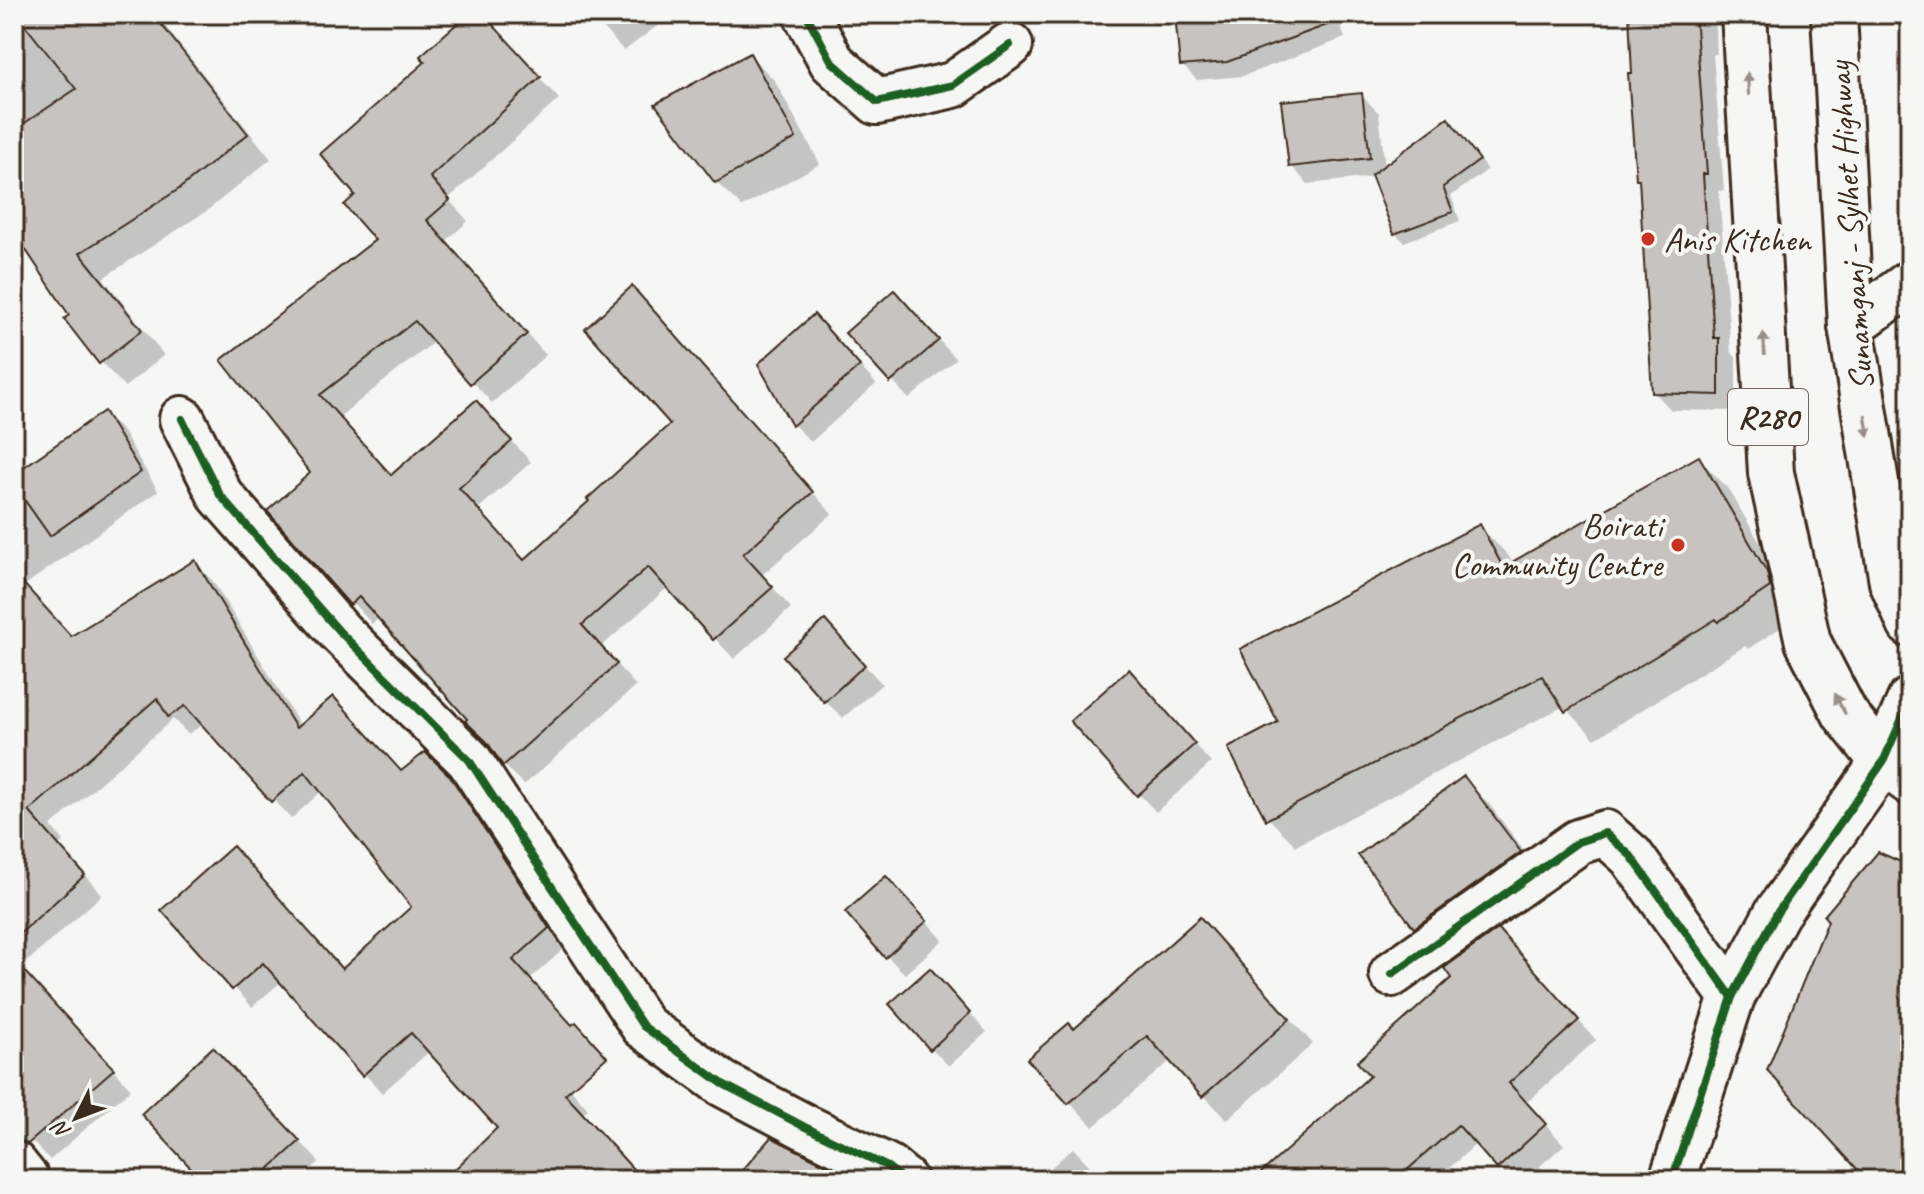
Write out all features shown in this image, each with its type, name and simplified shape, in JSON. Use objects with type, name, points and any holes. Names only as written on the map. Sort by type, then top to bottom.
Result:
[{"type":"street","points":[[806,14],[832,62],[877,102],[953,85],[1010,45]]},
{"type":"street","name":"R280","points":[[1744,14],[1771,473],[1808,642],[1845,714],[1896,772]]},
{"type":"street","name":"Sunamganj - Sylhet Highway","points":[[1834,14],[1851,326],[1910,624]]},
{"type":"street","points":[[1851,326],[1910,283]]},
{"type":"street","points":[[182,419],[220,495],[339,631],[469,760],[643,1026],[723,1084],[888,1167],[904,1180]]},
{"type":"street","points":[[1672,1180],[1732,997],[1777,913],[1896,772],[1910,700]]},
{"type":"street","points":[[1392,974],[1578,842],[1605,833],[1631,856],[1732,997]]},
{"type":"street","points":[[14,1164],[27,1180]]},
{"type":"building","points":[[16,14],[153,14],[248,134],[179,189],[80,253],[142,330],[99,364],[64,319],[69,315],[14,232],[14,130],[76,89]]},
{"type":"building","points":[[468,14],[483,14],[541,77],[430,177],[450,200],[427,220],[527,334],[470,384],[415,321],[320,395],[391,475],[476,400],[512,441],[459,488],[524,560],[670,424],[585,329],[632,286],[813,492],[743,554],[773,587],[713,640],[648,567],[582,625],[617,664],[503,766],[487,742],[465,721],[467,719],[359,597],[350,605],[267,511],[310,473],[221,360],[375,240],[344,205],[355,195],[320,154],[425,62],[420,56]]},
{"type":"building","points":[[1175,14],[1342,14],[1343,19],[1227,62],[1180,66]]},
{"type":"building","points":[[1629,14],[1695,14],[1707,174],[1703,174],[1714,338],[1719,338],[1719,395],[1652,393],[1639,179],[1636,179],[1628,73],[1632,73]]},
{"type":"building","points":[[750,53],[796,138],[715,183],[655,104]]},
{"type":"building","points":[[1362,93],[1370,158],[1289,167],[1281,101]]},
{"type":"building","points":[[1448,118],[1480,160],[1443,187],[1453,212],[1394,234],[1371,175]]},
{"type":"building","points":[[894,290],[939,340],[890,383],[845,333]]},
{"type":"building","points":[[814,314],[860,366],[792,426],[758,364]]},
{"type":"building","points":[[104,411],[141,472],[50,536],[14,485],[14,474]]},
{"type":"building","points":[[1699,456],[1767,572],[1770,587],[1718,622],[1716,619],[1565,712],[1542,676],[1266,820],[1228,748],[1278,722],[1240,649],[1480,524],[1503,567]]},
{"type":"building","points":[[195,560],[296,728],[333,696],[401,771],[425,752],[450,776],[549,928],[513,960],[572,1025],[576,1022],[607,1057],[565,1094],[643,1180],[444,1180],[497,1128],[411,1033],[362,1076],[263,963],[232,990],[161,910],[233,846],[342,969],[411,907],[305,772],[271,802],[185,706],[168,717],[157,698],[29,811],[85,875],[14,939],[14,573],[71,636]]},
{"type":"building","points":[[825,620],[865,665],[824,702],[783,656]]},
{"type":"building","points":[[1129,669],[1195,744],[1137,796],[1070,721]]},
{"type":"building","points":[[1464,776],[1521,852],[1414,928],[1358,855]]},
{"type":"building","points":[[1878,852],[1910,866],[1910,1180],[1867,1180],[1767,1070],[1828,921],[1824,916]]},
{"type":"building","points":[[886,876],[927,921],[885,958],[845,912]]},
{"type":"building","points":[[1200,917],[1290,1019],[1202,1097],[1147,1036],[1068,1104],[1027,1059],[1069,1023],[1074,1029]]},
{"type":"building","points":[[1498,929],[1579,1020],[1509,1083],[1546,1124],[1497,1169],[1458,1125],[1396,1180],[1253,1180],[1370,1076],[1357,1062],[1451,978],[1444,968]]},
{"type":"building","points":[[14,960],[114,1069],[28,1144],[14,1140]]},
{"type":"building","points":[[930,968],[970,1013],[930,1050],[889,1004]]},
{"type":"building","points":[[213,1047],[300,1141],[257,1180],[202,1180],[141,1114]]},
{"type":"building","points":[[771,1137],[844,1174],[852,1180],[734,1180]]},
{"type":"cycle path","points":[[806,14],[832,62],[877,102],[953,85],[1010,45]]},
{"type":"cycle path","points":[[182,419],[220,495],[339,631],[469,760],[643,1026],[723,1084],[888,1167],[904,1180]]},
{"type":"cycle path","points":[[1672,1180],[1732,997],[1777,913],[1883,762],[1910,700]]},
{"type":"cycle path","points":[[1392,974],[1578,842],[1605,833],[1631,856],[1732,997]]},
{"type":"place","name":"Anis Kitchen","points":[[1648,239]]},
{"type":"place","name":"Boirati Community Centre","points":[[1678,545]]}]
